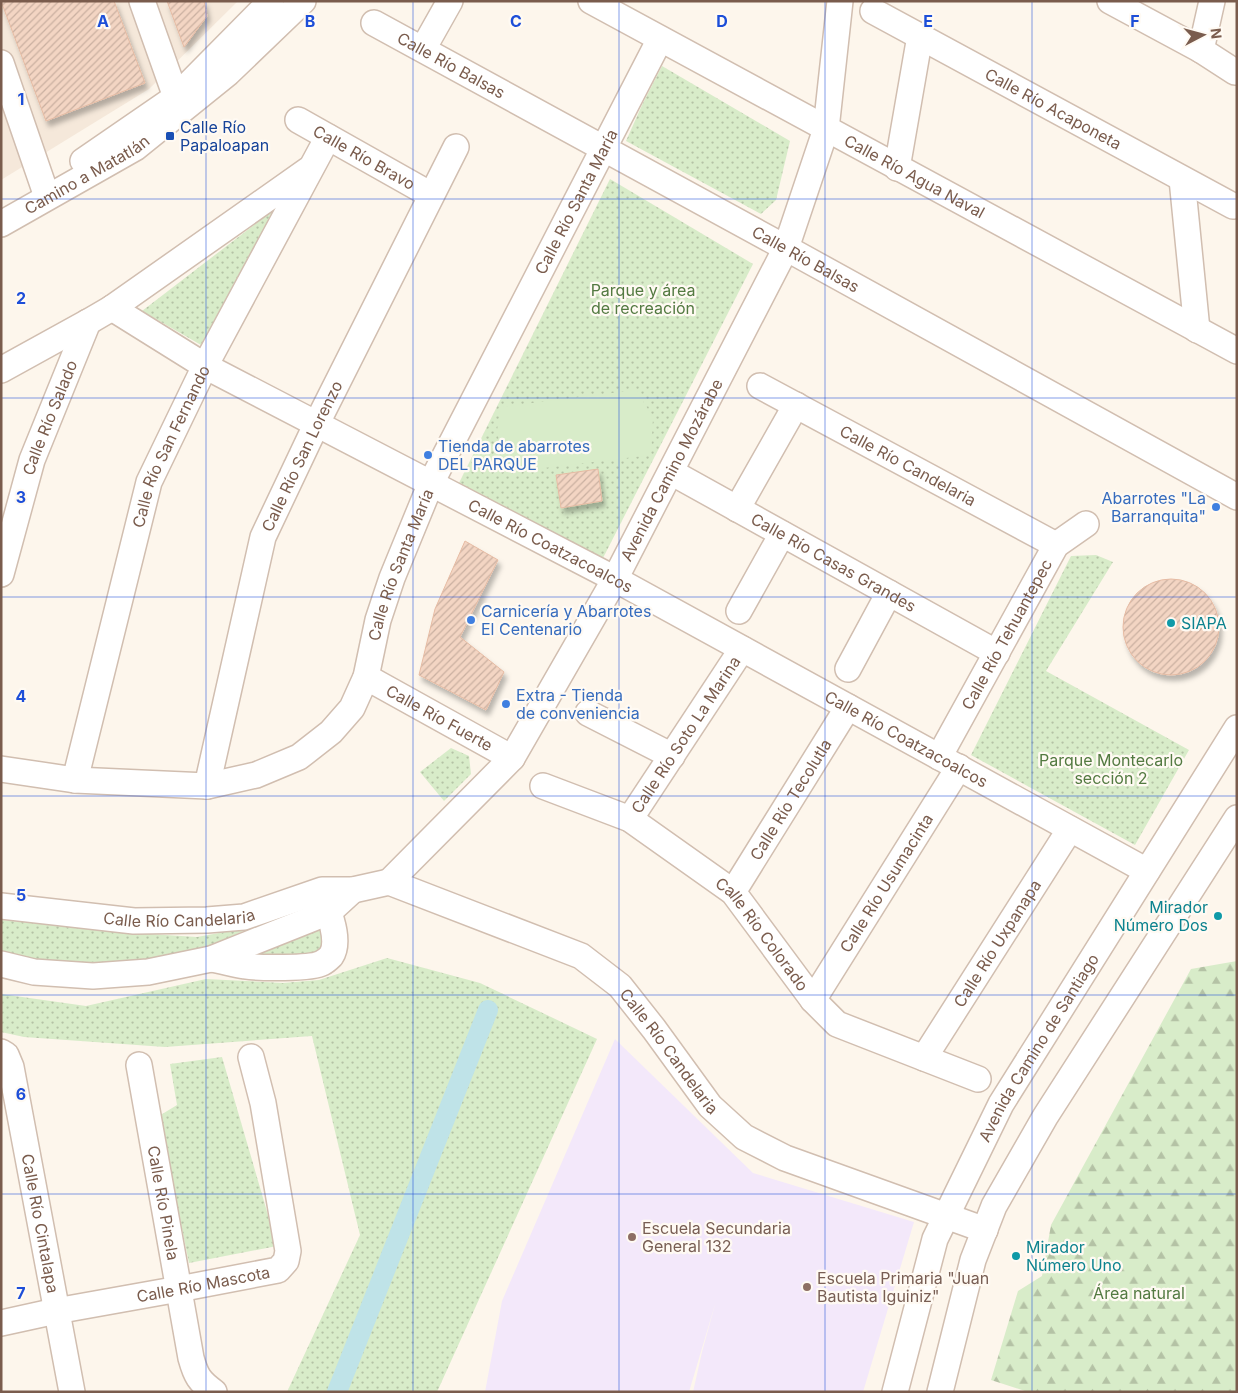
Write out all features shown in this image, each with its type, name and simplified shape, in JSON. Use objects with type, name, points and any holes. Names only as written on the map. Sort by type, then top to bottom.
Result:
[{"type":"street","points":[[142,1],[176,96]]},
{"type":"street","points":[[1,210],[44,188],[176,96],[272,1]]},
{"type":"street","name":"Camino a Matatlán","points":[[1,224],[135,148],[228,73],[303,1]]},
{"type":"street","points":[[423,49],[450,1]]},
{"type":"street","name":"Calle Río Agua Naval","points":[[591,1],[1237,351]]},
{"type":"street","name":"Avenida Camino Mozárabe","points":[[389,882],[512,758],[616,579],[786,248],[826,128],[840,1]]},
{"type":"street","points":[[1110,1],[1201,50],[1236,72]]},
{"type":"street","points":[[1201,50],[1212,1]]},
{"type":"street","name":"Calle Río Acaponeta","points":[[873,11],[1233,206]]},
{"type":"street","name":"Calle Río Balsas","points":[[374,23],[1237,497]]},
{"type":"street","points":[[897,168],[920,36]]},
{"type":"street","name":"Calle Río Santa María","points":[[1,769],[75,780],[207,786],[256,775],[299,757],[331,732],[352,708],[366,677],[378,620],[392,578],[431,483],[660,39]]},
{"type":"street","points":[[1,63],[44,188]]},
{"type":"street","name":"Calle Río Bravo","points":[[298,120],[431,195]]},
{"type":"street","name":"Calle Río San Fernando","points":[[75,780],[149,482],[205,366],[328,137]]},
{"type":"street","name":"Calle Río San Lorenzo","points":[[207,786],[263,537],[456,147]]},
{"type":"street","points":[[1,370],[112,308],[312,168]]},
{"type":"street","points":[[1182,179],[1197,330]]},
{"type":"street","name":"Calle Río Coatzacoalcos","points":[[112,308],[205,366],[616,579],[1147,871]]},
{"type":"street","name":"Calle Río Salado","points":[[1,574],[32,460],[88,322]]},
{"type":"street","name":"Calle Río Candelaria","points":[[760,386],[1056,545]]},
{"type":"street","points":[[737,509],[796,405]]},
{"type":"street","name":"Calle Río Casas Grandes","points":[[671,472],[997,653]]},
{"type":"street","name":"Calle Río Tehuantepec","points":[[949,762],[997,653],[1056,545],[1086,524]]},
{"type":"street","points":[[739,611],[782,534]]},
{"type":"street","points":[[848,669],[889,593]]},
{"type":"street","name":"Calle Río Soto La Marina","points":[[630,819],[742,648]]},
{"type":"street","name":"Calle Río Fuerte","points":[[366,677],[512,758]]},
{"type":"street","name":"Calle Río Tecolutla","points":[[733,892],[848,707]]},
{"type":"street","points":[[588,713],[672,756]]},
{"type":"street","name":"Avenida Camino de Santiago","points":[[895,1392],[935,1239],[1000,1104],[1237,728]]},
{"type":"street","name":"Calle Río Usumacinta","points":[[813,1000],[949,762]]},
{"type":"street","name":"Calle Río Colorado","points":[[543,786],[630,819],[733,892],[813,1000],[837,1024],[978,1080]]},
{"type":"street","points":[[940,1392],[973,1260],[994,1206],[1045,1117],[1237,818]]},
{"type":"street","name":"Calle Río Uxpanapa","points":[[924,1058],[1070,829]]},
{"type":"street","name":"Calle Río Candelaria","points":[[1,906],[134,921],[207,920],[244,917],[326,901],[354,890],[389,882],[580,956],[620,986],[710,1106],[744,1137],[785,1158],[985,1230]]},
{"type":"street","points":[[1,964],[34,972],[93,976],[148,972],[211,959],[326,901],[334,930],[335,943],[331,956],[321,964],[273,967],[247,966],[211,959]]},
{"type":"street","name":"Calle Río Cintalapa","points":[[4,1054],[11,1067],[72,1392]]},
{"type":"street","name":"Calle Río Mascota","points":[[1,1323],[278,1270],[286,1261],[288,1251],[263,1103],[251,1056]]},
{"type":"street","name":"Calle Río Pinela","points":[[139,1065],[195,1374],[202,1383],[214,1392]]},
{"type":"shaded area","points":[[1,1],[238,1],[149,89],[1,180]]},
{"type":"shaded area","name":"Escuela Secundaria General 132","points":[[615,1039],[753,1173],[914,1222],[863,1392],[693,1392],[716,1301],[689,1392],[485,1392],[502,1301]]},
{"type":"green space","points":[[662,66],[790,141],[776,200],[761,214],[626,141]]},
{"type":"green space","name":"Parque y área de recreación","points":[[610,179],[753,264],[603,558],[458,485]]},
{"type":"green space","points":[[280,205],[201,345],[142,311]]},
{"type":"green space","points":[[636,390],[653,417],[651,455],[519,471],[503,464],[497,430],[501,407]]},
{"type":"green space","name":"Parque Montecarlo sección 2","points":[[1096,555],[1113,562],[1046,671],[1189,750],[1135,845],[971,755],[1071,556]]},
{"type":"green space","points":[[451,748],[469,756],[471,774],[444,801],[420,772]]},
{"type":"green space","points":[[1,920],[197,937],[252,927],[201,950],[142,964],[85,969],[1,955]]},
{"type":"green space","points":[[319,929],[328,934],[329,944],[315,955],[249,957]]},
{"type":"green space","points":[[387,958],[480,983],[597,1039],[437,1392],[287,1392],[360,1235],[312,1036],[165,1047],[24,1037],[1,1032],[1,994],[86,1006],[206,979],[283,983],[319,980]]},
{"type":"green space","name":"Área natural","points":[[1237,961],[1237,1392],[1028,1392],[991,1380],[1018,1291],[1042,1276],[1051,1225],[1191,969]]},
{"type":"green space","points":[[222,1057],[277,1246],[189,1263],[159,1116],[177,1105],[170,1064]]},
{"type":"building","points":[[1,1],[114,1],[145,83],[46,121]]},
{"type":"building","points":[[167,1],[204,1],[207,16],[184,47]]},
{"type":"building","points":[[598,469],[602,501],[561,508],[556,475]]},
{"type":"building","points":[[465,541],[498,560],[460,637],[504,672],[486,710],[419,675],[435,609]]},
{"type":"building","name":"SIAPA","points":[[1171,579],[1189,583],[1205,593],[1215,609],[1219,627],[1215,645],[1205,661],[1189,671],[1171,675],[1153,671],[1137,661],[1127,645],[1123,627],[1127,609],[1137,593],[1153,583]]},
{"type":"waterway","points":[[337,1392],[488,1010]]},
{"type":"place","name":"Calle Río Papaloapan","points":[[170,136]]},
{"type":"place","name":"Tienda de abarrotes DEL PARQUE","points":[[428,455]]},
{"type":"place","name":"Abarrotes \"La Barranquita\"","points":[[1216,507]]},
{"type":"place","name":"Carnicería y Abarrotes El Centenario","points":[[471,620]]},
{"type":"place","name":"SIAPA","points":[[1171,623]]},
{"type":"place","name":"Extra - Tienda de conveniencia","points":[[506,704]]},
{"type":"place","name":"Mirador Número Dos","points":[[1218,916]]},
{"type":"place","name":"Escuela Secundaria General 132","points":[[632,1237]]},
{"type":"place","name":"Mirador Número Uno","points":[[1016,1256]]},
{"type":"place","name":"Escuela Primaria \"Juan Bautista Iguiniz\"","points":[[807,1287]]}]
